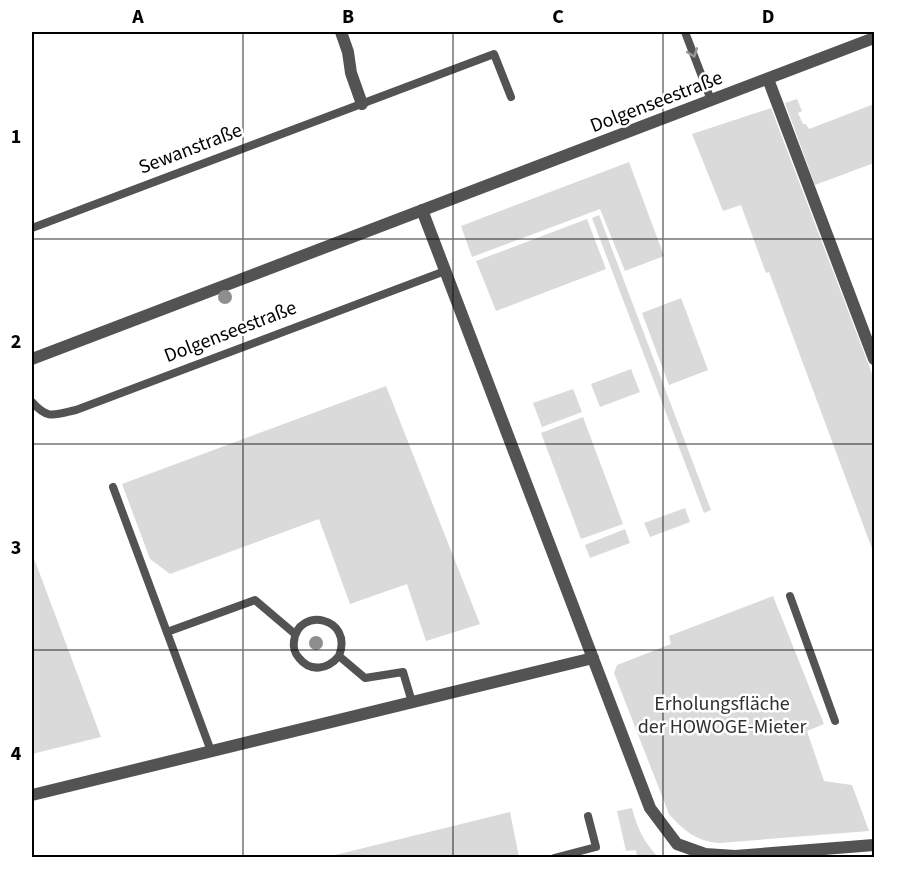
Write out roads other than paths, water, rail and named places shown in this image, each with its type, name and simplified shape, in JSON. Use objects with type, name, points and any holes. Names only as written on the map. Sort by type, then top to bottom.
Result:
[{"type":"street","points":[[341,32],[348,52],[351,73],[362,104]]},
{"type":"street","name":"Dolgenseestraße","points":[[32,359],[874,38]]},
{"type":"street","points":[[768,79],[874,359]]},
{"type":"street","points":[[422,210],[650,808],[677,844],[705,854],[735,856],[874,845]]},
{"type":"street","points":[[32,795],[593,658]]},
{"type":"lane","points":[[685,32],[711,100]]},
{"type":"lane","name":"Sewanstraße","points":[[32,228],[494,54],[511,97]]},
{"type":"lane","name":"Dolgenseestraße","points":[[32,402],[42,413],[54,415],[76,410],[445,271]]},
{"type":"lane","points":[[113,487],[211,751]]},
{"type":"lane","points":[[790,596],[835,721]]},
{"type":"lane","points":[[167,632],[255,600],[296,634]]},
{"type":"lane","points":[[309,621],[328,622],[340,634],[342,644],[339,656],[330,665],[324,667],[306,665],[296,654],[294,642],[299,628],[309,621]]},
{"type":"lane","points":[[339,656],[365,678],[403,672],[412,702]]},
{"type":"lane","points":[[554,858],[596,847],[588,816]]},
{"type":"park label","name":"Erholungsfläche der HOWOGE-Mieter","points":[[722,714]]}]
